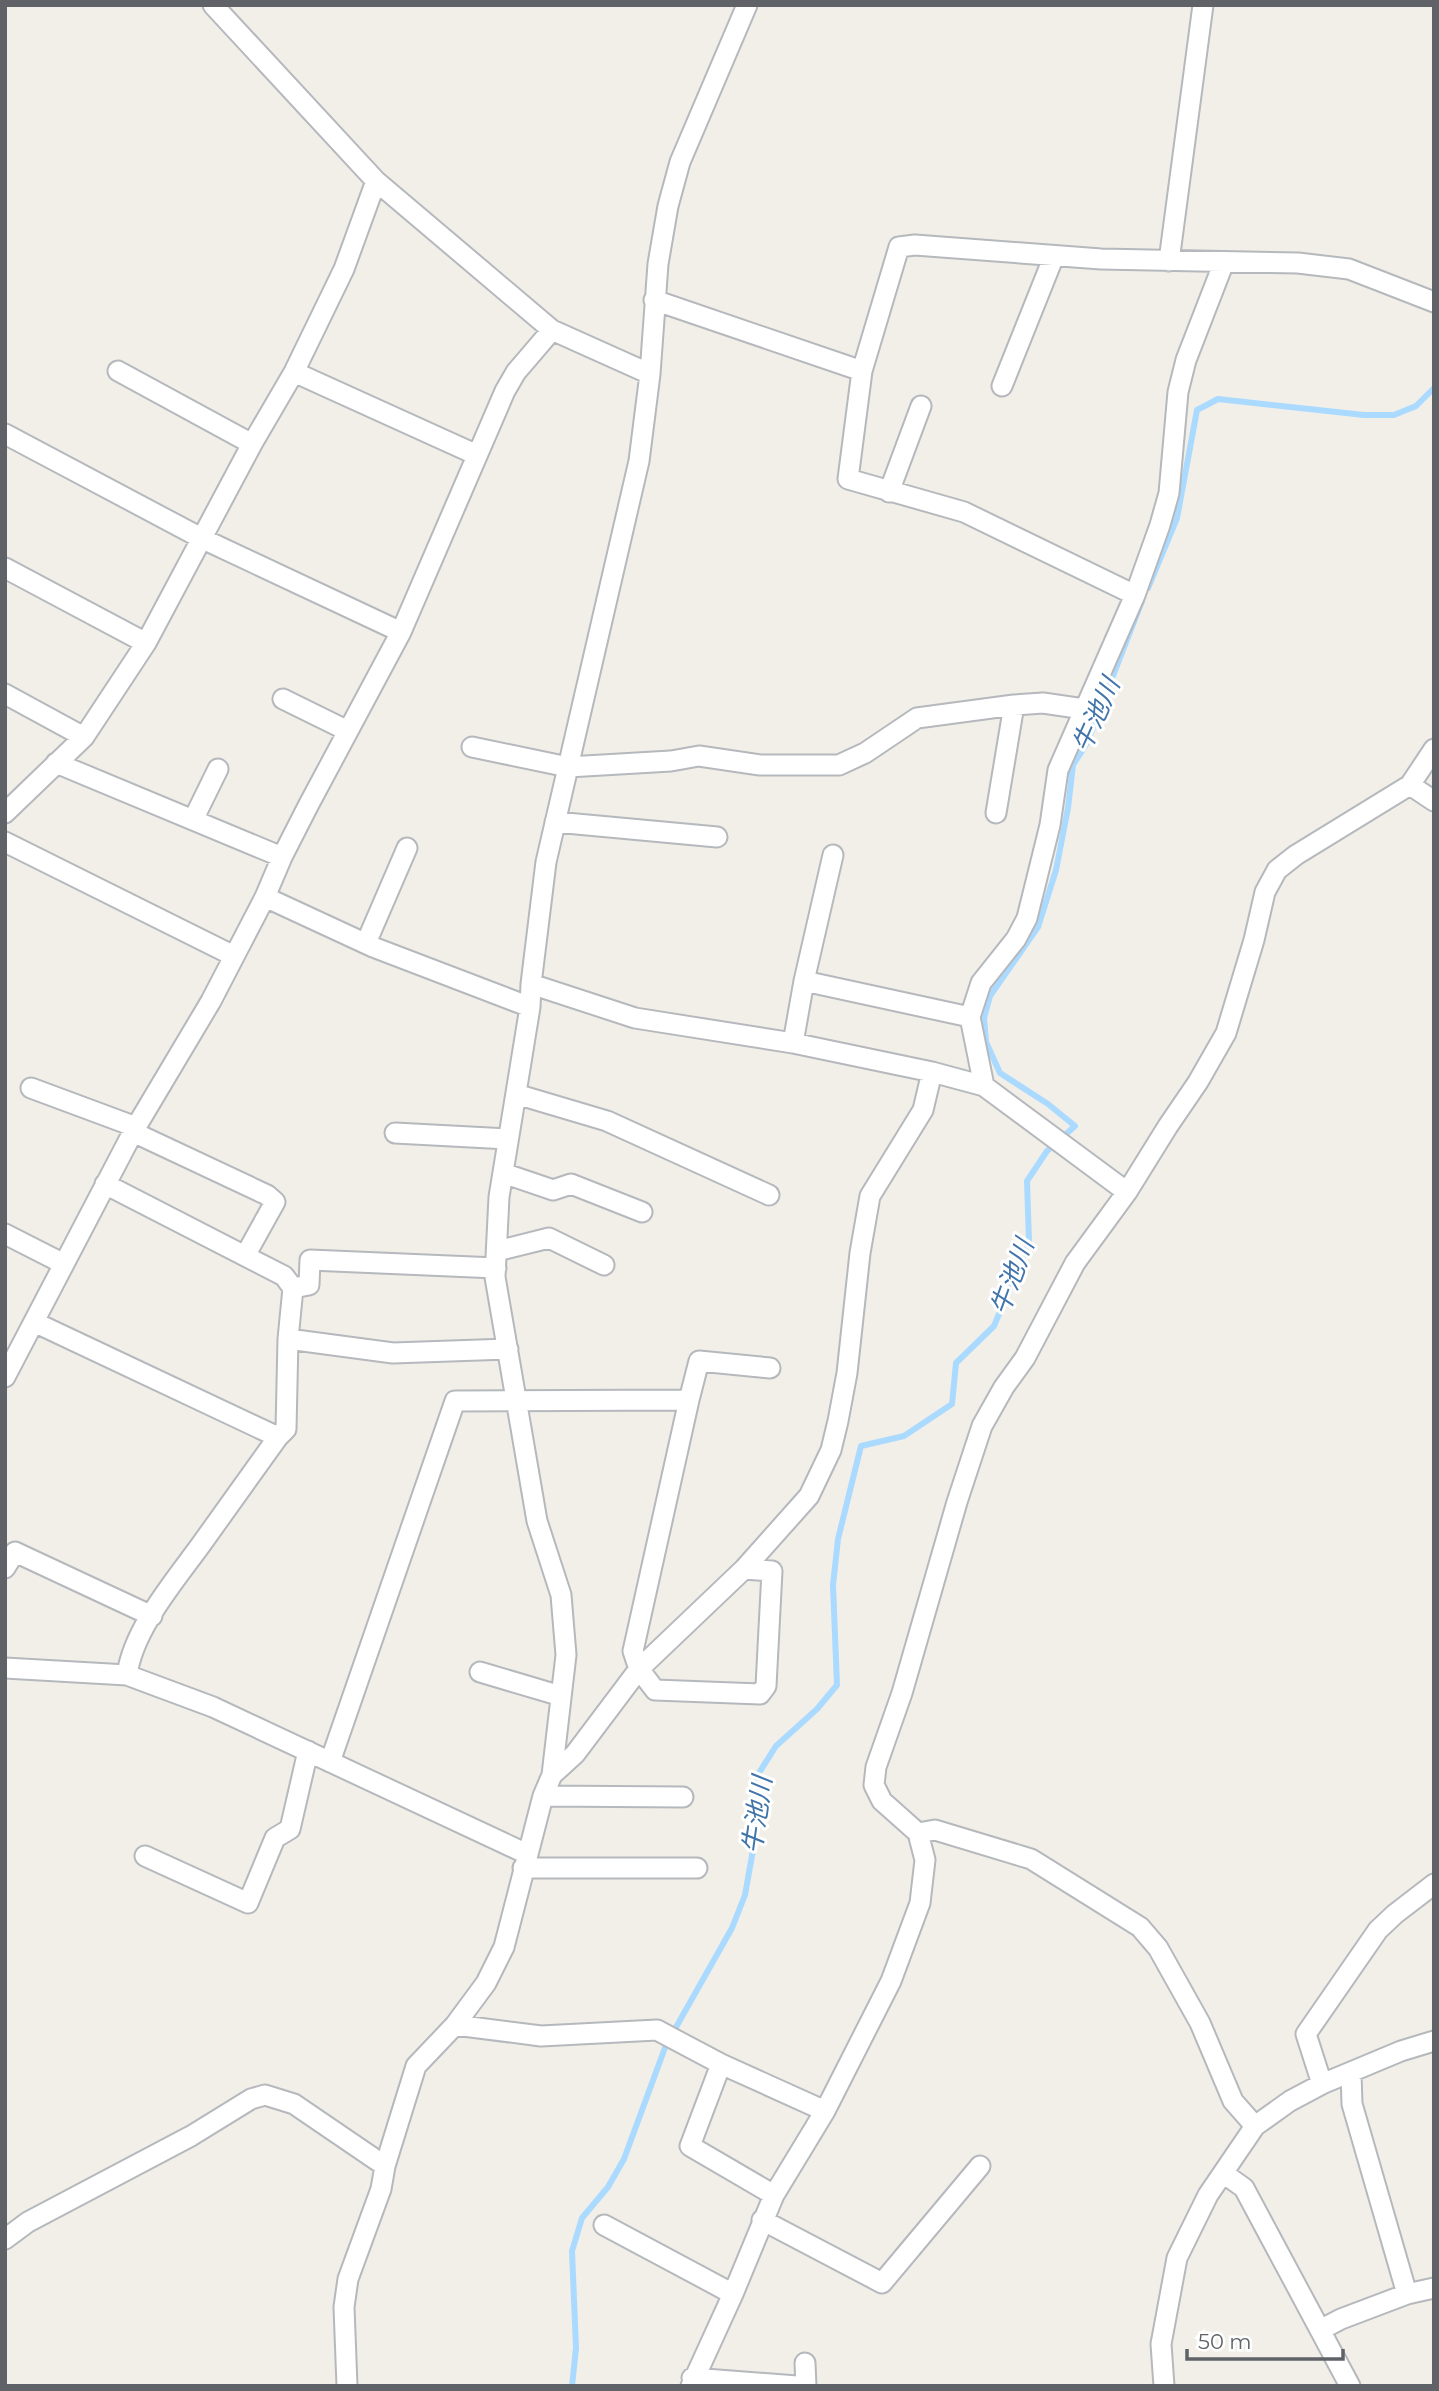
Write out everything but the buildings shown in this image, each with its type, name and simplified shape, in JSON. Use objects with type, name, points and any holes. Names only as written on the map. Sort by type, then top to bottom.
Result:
[{"type":"street","points":[[213,5],[376,181],[552,330],[650,374]]},
{"type":"street","points":[[347,2386],[344,2307],[348,2279],[382,2189],[386,2166],[416,2066],[455,2025],[486,1983],[504,1947],[543,1796],[552,1775],[566,1655],[561,1595],[537,1521],[509,1349],[496,1259],[499,1197],[530,1007],[546,862],[639,461],[650,374],[654,300],[668,206],[680,162],[747,5]]},
{"type":"street","points":[[1170,261],[1203,5]]},
{"type":"street","points":[[5,813],[84,737],[146,643],[252,444],[294,372],[344,269],[376,181]]},
{"type":"street","points":[[1135,595],[964,512],[848,480],[862,371],[899,247],[915,245],[1054,256],[1170,261],[1298,263],[1349,269],[1434,302]]},
{"type":"street","points":[[1002,386],[1054,256]]},
{"type":"street","points":[[985,1086],[970,1017],[981,983],[1016,939],[1027,918],[1048,836],[1058,770],[1135,595],[1160,525],[1169,493],[1178,391],[1186,360],[1224,262]]},
{"type":"street","points":[[654,300],[862,371]]},
{"type":"street","points":[[5,1377],[134,1129],[211,1001],[265,897],[282,857],[401,632],[505,391],[516,372],[552,330]]},
{"type":"street","points":[[118,371],[252,444]]},
{"type":"street","points":[[294,372],[477,455]]},
{"type":"street","points":[[889,492],[921,406]]},
{"type":"street","points":[[5,434],[203,539],[401,632]]},
{"type":"street","points":[[5,568],[146,643]]},
{"type":"street","points":[[5,694],[84,737]]},
{"type":"street","points":[[283,699],[348,731]]},
{"type":"street","points":[[472,747],[568,767],[671,761],[699,756],[760,765],[839,765],[865,752],[917,718],[1043,703],[1084,709]]},
{"type":"street","points":[[996,813],[1014,705]]},
{"type":"street","points":[[797,2386],[692,2382],[733,2294],[774,2194],[824,2111],[891,1982],[920,1903],[925,1860],[918,1833],[881,1801],[874,1785],[876,1767],[902,1693],[957,1502],[982,1426],[1003,1387],[1025,1358],[1075,1263],[1127,1192],[1198,1082],[1226,1033],[1251,951],[1265,892],[1277,870],[1296,855],[1409,785],[1434,749]]},
{"type":"street","points":[[56,764],[282,857]]},
{"type":"street","points":[[193,820],[218,769]]},
{"type":"street","points":[[1409,785],[1434,801]]},
{"type":"street","points":[[555,822],[718,837]]},
{"type":"street","points":[[5,842],[234,956]]},
{"type":"street","points":[[366,943],[407,848]]},
{"type":"street","points":[[793,1043],[804,981],[834,855]]},
{"type":"street","points":[[265,897],[366,943],[530,1007]]},
{"type":"street","points":[[804,981],[970,1017]]},
{"type":"street","points":[[531,984],[635,1018],[793,1043],[985,1086],[1127,1192]]},
{"type":"street","points":[[552,1775],[575,1754],[639,1669],[744,1569],[809,1496],[831,1450],[847,1373],[860,1253],[870,1196],[923,1110],[932,1072]]},
{"type":"street","points":[[31,1088],[134,1129],[267,1195],[275,1202],[246,1256]]},
{"type":"street","points":[[516,1094],[607,1121],[769,1195]]},
{"type":"street","points":[[395,1133],[508,1139]]},
{"type":"street","points":[[503,1173],[553,1190],[571,1184],[642,1212]]},
{"type":"street","points":[[105,1184],[284,1276],[293,1288],[288,1339],[285,1429],[152,1616],[129,1656],[127,1675]]},
{"type":"street","points":[[5,1234],[64,1264]]},
{"type":"street","points":[[293,1288],[309,1285],[310,1261],[496,1259],[549,1238],[604,1265]]},
{"type":"street","points":[[34,1322],[278,1437]]},
{"type":"street","points":[[288,1339],[393,1353],[509,1349]]},
{"type":"street","points":[[744,1569],[772,1571],[766,1686],[760,1694],[655,1690],[639,1669],[633,1651],[699,1361],[770,1368]]},
{"type":"street","points":[[330,1762],[455,1401],[689,1400]]},
{"type":"street","points":[[5,1569],[15,1552],[152,1616]]},
{"type":"street","points":[[5,1668],[127,1675],[213,1707],[308,1751],[525,1861],[697,1868]]},
{"type":"street","points":[[480,1672],[561,1696]]},
{"type":"street","points":[[145,1856],[248,1903],[275,1838],[290,1829],[308,1751]]},
{"type":"street","points":[[543,1796],[683,1797]]},
{"type":"street","points":[[918,1833],[935,1830],[1031,1859],[1140,1927],[1158,1948],[1200,2023],[1233,2101],[1255,2126]]},
{"type":"street","points":[[1322,2084],[1306,2034],[1378,1930],[1434,1884]]},
{"type":"street","points":[[455,2025],[541,2036],[657,2030],[721,2064],[824,2111]]},
{"type":"street","points":[[1164,2386],[1161,2344],[1177,2258],[1208,2195],[1255,2126],[1290,2101],[1322,2084],[1401,2051],[1434,2041]]},
{"type":"street","points":[[721,2064],[690,2146],[774,2194]]},
{"type":"street","points":[[1351,2073],[1352,2104],[1408,2294]]},
{"type":"street","points":[[5,2239],[28,2222],[191,2137],[251,2099],[265,2095],[294,2104],[386,2166]]},
{"type":"street","points":[[762,2220],[882,2283],[979,2166]]},
{"type":"street","points":[[1223,2173],[1244,2188],[1350,2386]]},
{"type":"street","points":[[604,2225],[733,2294]]},
{"type":"street","points":[[1320,2330],[1341,2319],[1408,2294],[1434,2288]]},
{"type":"street","points":[[806,2363],[806,2386]]},
{"type":"waterway","name":"牛池川","points":[[1148,588],[1177,518],[1197,410],[1218,399],[1364,415],[1394,415],[1416,406],[1434,388]]},
{"type":"waterway","name":"牛池川","points":[[572,2386],[576,2348],[572,2251],[582,2218],[608,2187],[624,2159],[666,2045],[732,1928],[745,1895],[753,1850],[752,1804],[757,1776],[776,1746],[817,1709],[837,1685],[833,1585],[838,1539],[861,1446],[904,1436],[952,1404],[956,1363],[994,1326],[1029,1242],[1027,1181],[1047,1151],[1075,1126],[1048,1104],[1000,1073],[986,1042],[984,1018],[990,996],[1038,927],[1056,870],[1073,765],[1087,743],[1142,601]]}]
